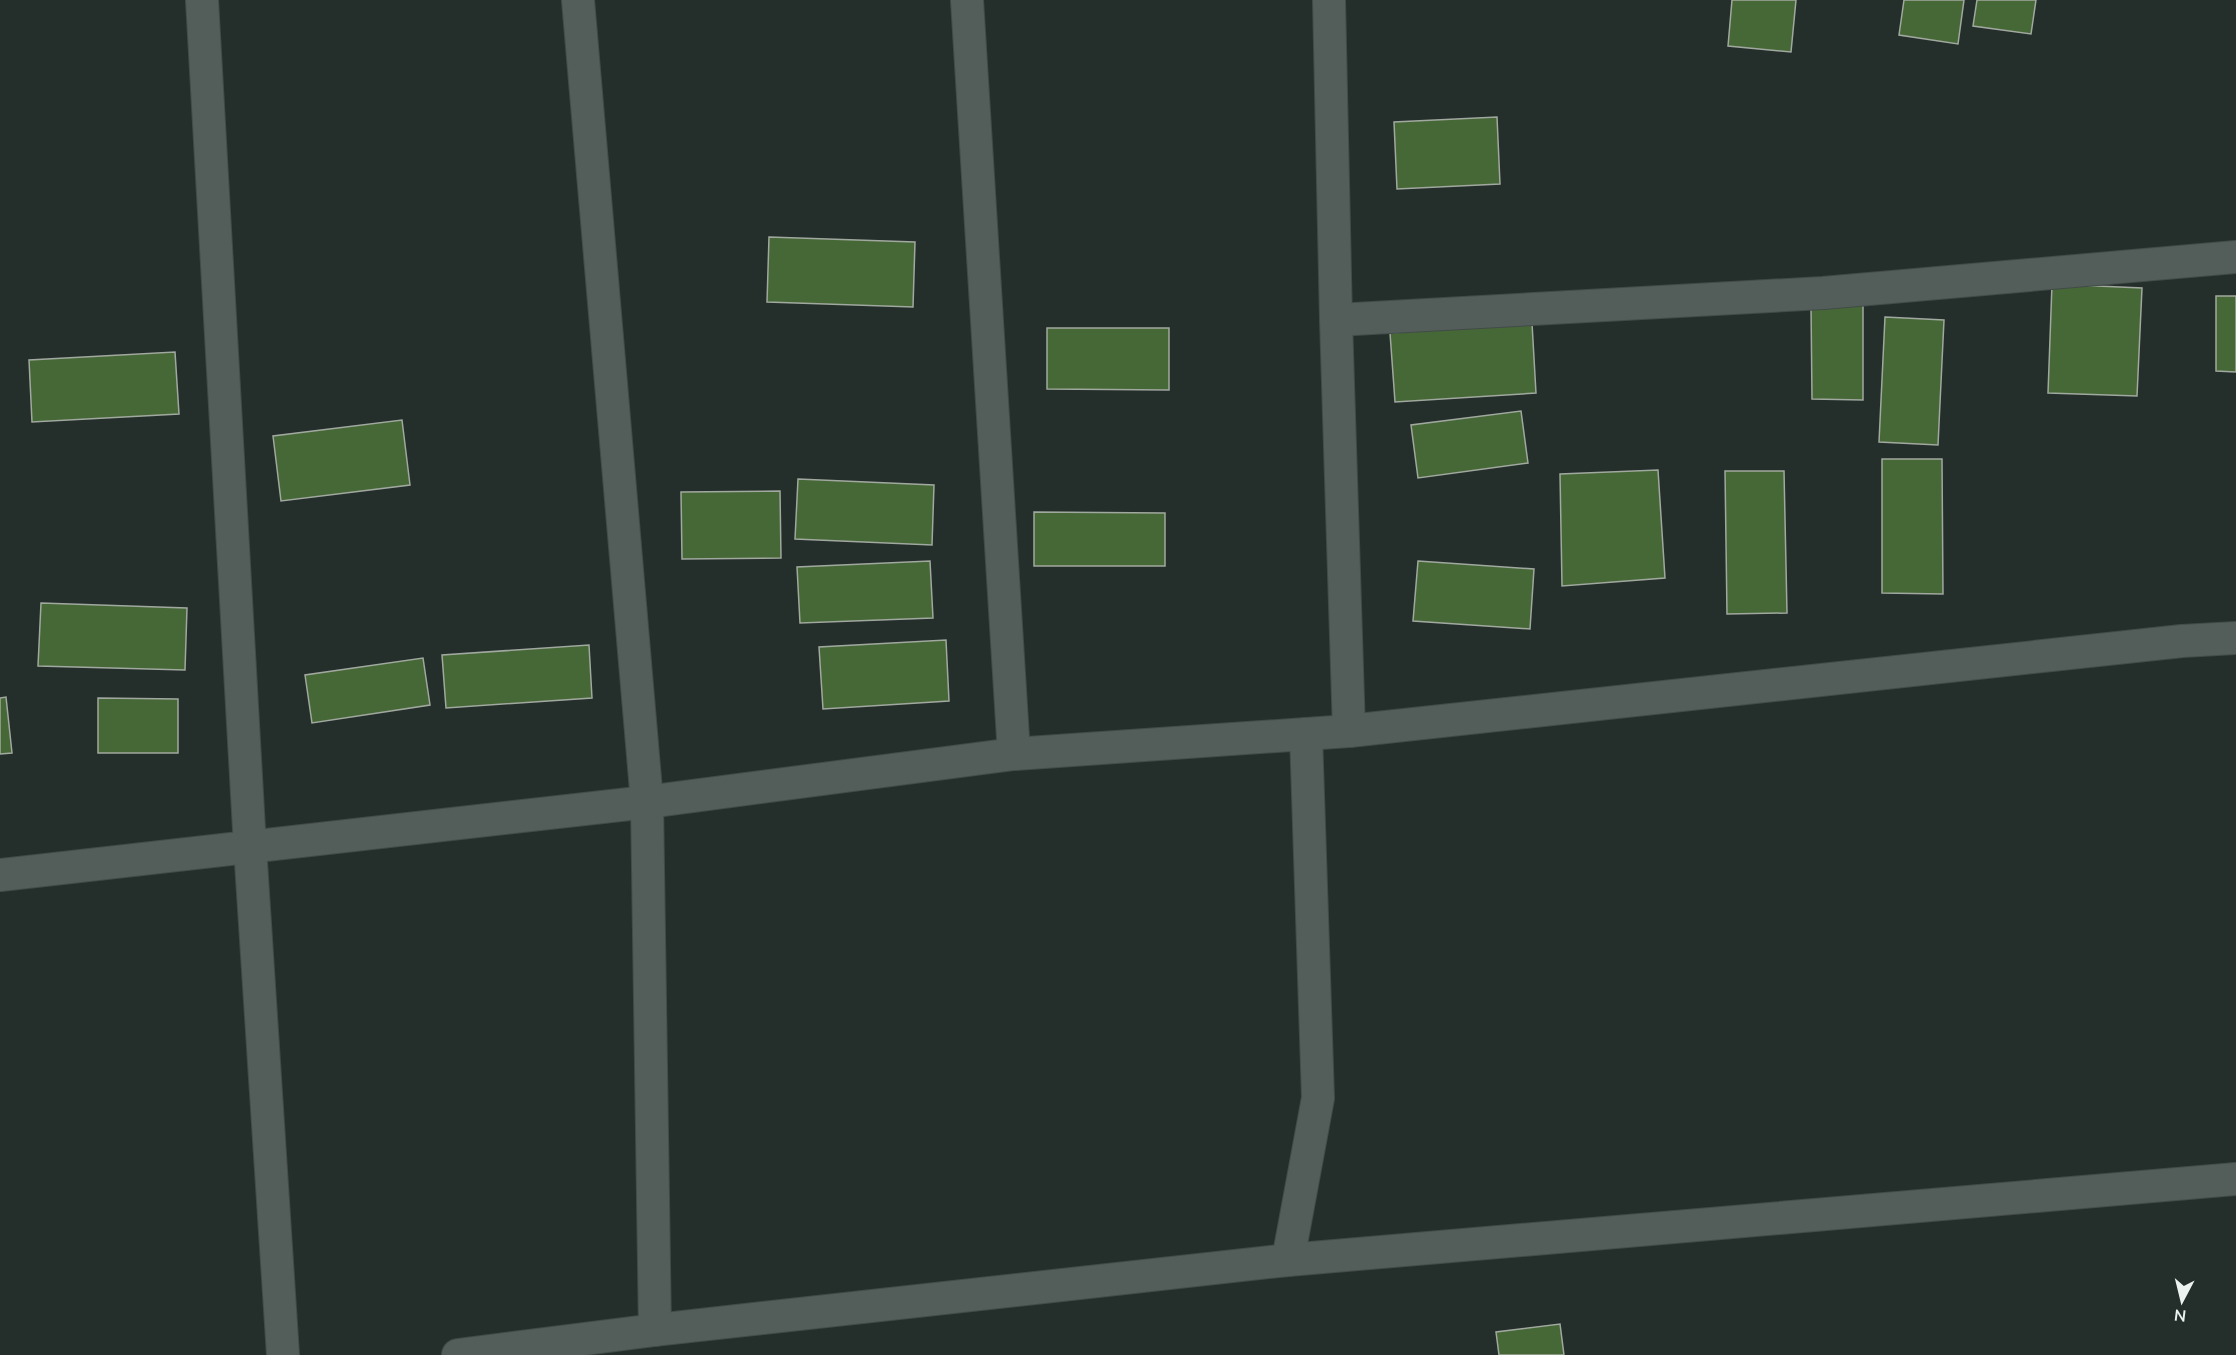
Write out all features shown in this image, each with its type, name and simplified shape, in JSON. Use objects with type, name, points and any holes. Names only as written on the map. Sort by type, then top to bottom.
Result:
[{"type":"street","points":[[202,0],[250,847],[283,1355]]},
{"type":"street","points":[[578,0],[647,802],[655,1330]]},
{"type":"street","points":[[967,0],[1014,754]]},
{"type":"street","points":[[1329,0],[1349,731]]},
{"type":"street","points":[[1336,320],[1823,293],[2236,257]]},
{"type":"street","points":[[0,875],[647,802],[1014,754],[1349,731],[2182,641],[2236,638]]},
{"type":"street","points":[[1288,1260],[1318,1098],[1306,734]]},
{"type":"street","points":[[458,1355],[655,1330],[1288,1260],[2236,1179]]},
{"type":"building","points":[[1732,0],[1796,0],[1791,52],[1728,46]]},
{"type":"building","points":[[1904,0],[1964,0],[1958,44],[1899,35]]},
{"type":"building","points":[[1977,0],[2036,0],[2031,34],[1973,26]]},
{"type":"building","points":[[1497,117],[1500,184],[1397,189],[1394,122]]},
{"type":"building","points":[[769,237],[915,242],[913,307],[767,302]]},
{"type":"building","points":[[2052,284],[2142,288],[2137,396],[2048,393]]},
{"type":"building","points":[[2216,296],[2236,296],[2236,372],[2216,371]]},
{"type":"building","points":[[1863,305],[1863,400],[1812,399],[1811,306]]},
{"type":"building","points":[[1885,317],[1944,320],[1938,445],[1879,442]]},
{"type":"building","points":[[1532,323],[1536,393],[1395,402],[1390,333]]},
{"type":"building","points":[[1047,328],[1169,328],[1169,390],[1047,389]]},
{"type":"building","points":[[175,352],[179,414],[32,422],[29,360]]},
{"type":"building","points":[[1521,411],[1528,463],[1418,478],[1411,425]]},
{"type":"building","points":[[402,420],[410,485],[281,501],[273,436]]},
{"type":"building","points":[[1882,459],[1942,459],[1943,594],[1882,593]]},
{"type":"building","points":[[1658,470],[1665,578],[1562,586],[1560,474]]},
{"type":"building","points":[[1725,471],[1784,471],[1787,613],[1727,614]]},
{"type":"building","points":[[798,479],[934,485],[932,545],[795,539]]},
{"type":"building","points":[[780,491],[781,558],[682,559],[681,492]]},
{"type":"building","points":[[1034,512],[1165,513],[1165,566],[1034,566]]},
{"type":"building","points":[[930,561],[933,618],[800,623],[797,567]]},
{"type":"building","points":[[1418,561],[1534,569],[1530,629],[1413,621]]},
{"type":"building","points":[[41,603],[187,608],[185,670],[38,666]]},
{"type":"building","points":[[946,640],[949,701],[823,709],[819,647]]},
{"type":"building","points":[[589,645],[592,698],[446,708],[442,655]]},
{"type":"building","points":[[423,658],[430,705],[312,723],[305,675]]},
{"type":"building","points":[[6,697],[12,753],[0,754],[0,698]]},
{"type":"building","points":[[98,698],[178,699],[178,753],[98,753]]},
{"type":"building","points":[[1560,1324],[1564,1355],[1499,1355],[1496,1332]]}]
